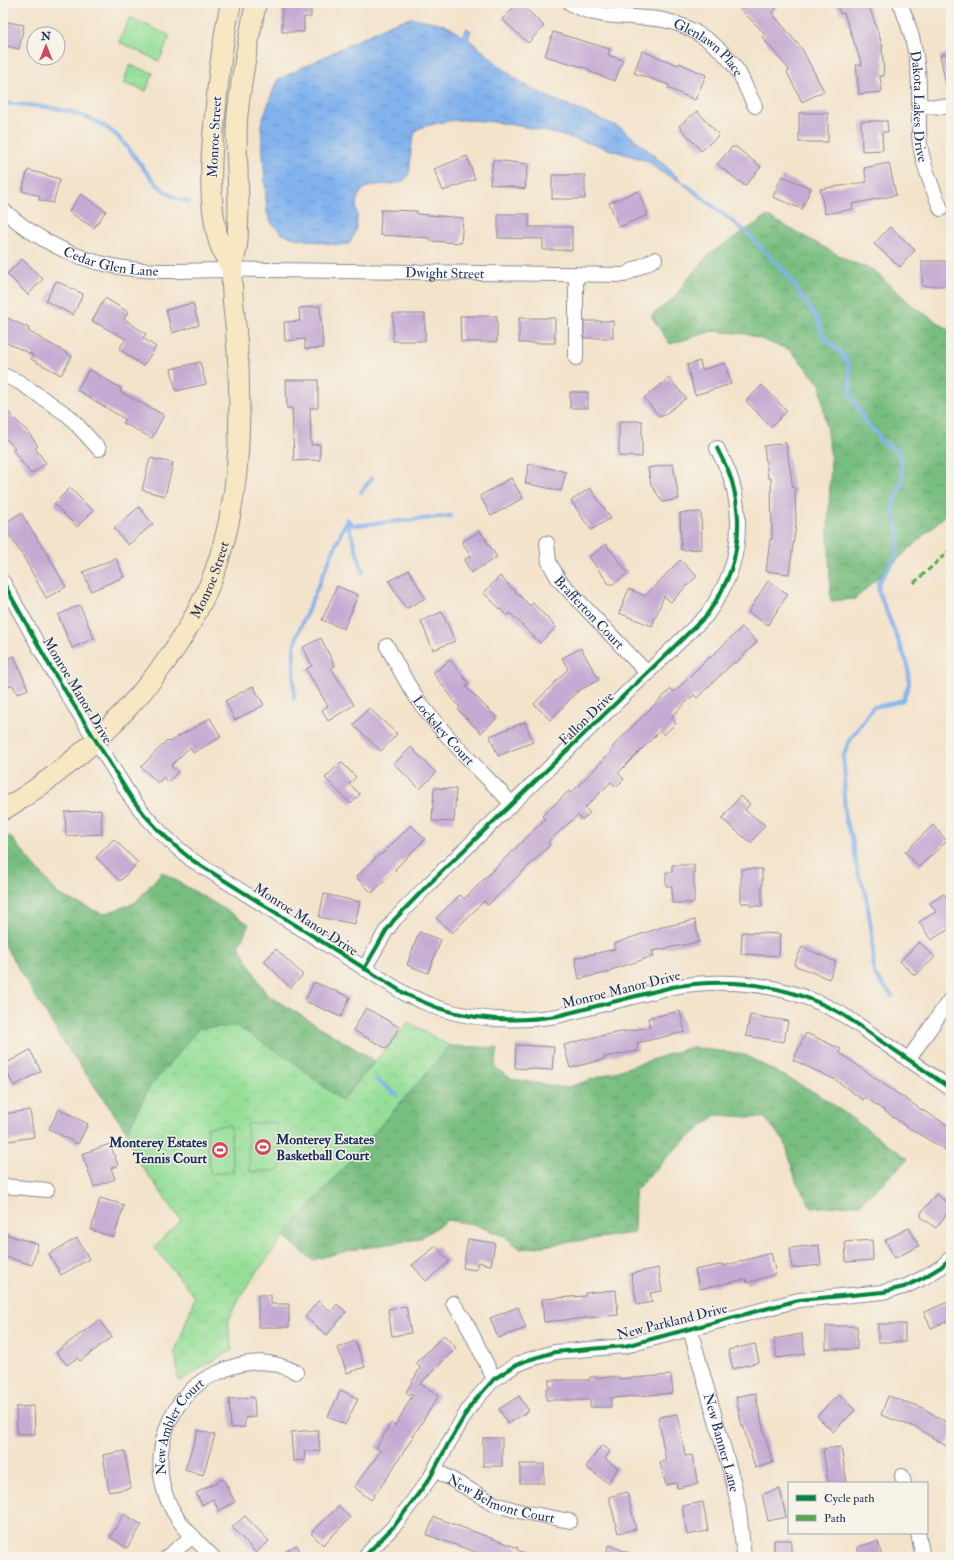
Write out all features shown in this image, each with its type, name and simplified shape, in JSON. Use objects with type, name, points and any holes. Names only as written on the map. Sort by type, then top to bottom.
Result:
[{"type":"main road","name":"Monroe Street","points":[[231,3],[226,23],[212,136],[211,174],[215,225],[221,250],[232,270]]},
{"type":"main road","name":"Monroe Street","points":[[3,810],[39,786],[95,740],[145,688],[174,649],[200,605],[221,552],[234,494],[239,432],[239,374],[232,270],[237,245],[239,220],[237,120],[245,59],[256,3]]},
{"type":"street","name":"Glenlawn Place","points":[[570,3],[594,13],[662,20],[679,25],[696,33],[717,48],[729,60],[738,72],[755,106]]},
{"type":"street","name":"Dakota Lakes Drive","points":[[900,3],[914,47],[918,72],[920,143],[925,171],[941,209]]},
{"type":"street","points":[[920,106],[951,107]]},
{"type":"street","name":"Cedar Glen Lane","points":[[3,210],[42,238],[81,257],[112,266],[148,270],[232,270]]},
{"type":"street","name":"Dwight Street","points":[[232,270],[624,275],[655,259]]},
{"type":"street","points":[[576,274],[576,358]]},
{"type":"street","points":[[3,375],[19,382],[70,416],[98,449]]},
{"type":"street","name":"Fallon Drive","points":[[364,969],[386,930],[394,920],[429,884],[648,674],[706,616],[725,586],[732,569],[738,536],[737,502],[730,474],[717,448]]},
{"type":"street","name":"Brafferton Court","points":[[547,543],[549,562],[559,580],[648,674]]},
{"type":"street","name":"Monroe Manor Drive","points":[[3,582],[51,668],[132,799],[141,812],[172,845],[192,860],[407,995],[438,1008],[471,1016],[505,1020],[539,1019],[557,1016],[672,986],[704,982],[756,984],[793,993],[842,1014],[951,1089]]},
{"type":"street","name":"Locksley Court","points":[[387,646],[410,688],[424,707],[447,735],[512,804]]},
{"type":"street","points":[[908,1060],[951,998]]},
{"type":"street","points":[[3,1186],[47,1190]]},
{"type":"street","name":"New Parkland Drive","points":[[364,1557],[395,1525],[430,1478],[471,1405],[494,1379],[516,1365],[555,1352],[624,1346],[799,1300],[883,1292],[904,1287],[924,1278],[941,1267],[951,1258]]},
{"type":"street","points":[[453,1303],[465,1320],[494,1379]]},
{"type":"street","name":"New Banner Lane","points":[[690,1329],[734,1488],[739,1510],[744,1557]]},
{"type":"street","name":"New Ambler Court","points":[[213,1557],[174,1514],[167,1501],[160,1473],[160,1458],[164,1432],[176,1408],[183,1398],[202,1381],[212,1375],[233,1366],[252,1362],[266,1362],[282,1365],[296,1372]]},
{"type":"street","name":"New Belmont Court","points":[[434,1470],[495,1504],[518,1511],[570,1521]]},
{"type":"street","points":[[918,1534],[923,1557]]},
{"type":"street","points":[[167,1557],[193,1536]]},
{"type":"green space","points":[[130,17],[170,36],[159,61],[119,42]]},
{"type":"green space","points":[[130,65],[153,73],[146,91],[123,83]]},
{"type":"green space","points":[[767,216],[851,262],[873,270],[914,307],[951,331],[951,510],[855,599],[831,601],[828,533],[831,458],[820,384],[790,350],[747,334],[713,331],[670,344],[651,316],[674,298],[690,276],[711,253]]},
{"type":"green space","points":[[10,836],[59,895],[103,914],[135,903],[162,872],[249,924],[239,946],[266,994],[375,1061],[342,1101],[289,1059],[149,1088],[127,1132],[62,1040],[3,943],[3,839]]},
{"type":"green space","points":[[408,1022],[450,1046],[284,1236],[244,1290],[228,1322],[232,1349],[179,1382],[175,1352],[195,1297],[154,1247],[181,1220],[136,1158],[127,1132],[149,1088],[199,1028],[236,1026],[289,1059],[342,1101]]},
{"type":"green space","points":[[450,1046],[498,1048],[495,1068],[512,1079],[565,1088],[691,1047],[745,1055],[821,1096],[908,1159],[860,1204],[812,1208],[796,1181],[785,1142],[765,1118],[716,1115],[675,1149],[635,1191],[634,1233],[521,1249],[504,1236],[473,1224],[447,1220],[419,1239],[351,1250],[312,1260],[284,1236]]},
{"type":"green space","name":"Monterey Estates Basketball Court","points":[[276,1122],[280,1170],[250,1172],[247,1124]]},
{"type":"green space","name":"Monterey Estates Tennis Court","points":[[230,1125],[233,1172],[210,1174],[207,1127]]},
{"type":"water","points":[[411,18],[431,21],[444,25],[456,31],[461,36],[467,28],[471,31],[468,39],[516,79],[542,94],[621,128],[647,149],[685,184],[659,171],[648,161],[556,134],[532,128],[485,121],[451,121],[417,129],[412,146],[409,173],[404,180],[398,183],[372,186],[361,192],[357,198],[356,229],[349,244],[337,245],[295,238],[282,234],[272,224],[267,212],[261,124],[277,80],[391,24]]},
{"type":"building","points":[[518,3],[520,3],[544,26],[528,43],[502,19]]},
{"type":"building","points":[[734,3],[781,3],[772,13],[802,49],[824,91],[802,102],[787,72],[790,71],[762,37],[765,34]]},
{"type":"building","points":[[835,3],[868,3],[883,47],[884,76],[880,76],[882,92],[859,94],[856,65],[862,65],[844,13],[841,14]]},
{"type":"building","points":[[282,4],[311,4],[311,17],[304,17],[304,32],[282,32]]},
{"type":"building","points":[[3,21],[24,25],[19,49],[3,45]]},
{"type":"building","points":[[553,32],[610,49],[608,55],[623,60],[615,81],[588,71],[589,69],[545,56]]},
{"type":"building","points":[[642,51],[678,65],[679,63],[706,75],[695,100],[668,88],[669,85],[634,73]]},
{"type":"building","points":[[951,53],[951,86],[946,86],[940,55]]},
{"type":"building","points":[[697,111],[719,135],[701,151],[679,126]]},
{"type":"building","points":[[799,113],[828,113],[828,142],[799,142]]},
{"type":"building","points":[[861,121],[887,121],[888,132],[882,132],[883,150],[862,151]]},
{"type":"building","points":[[732,147],[736,147],[761,167],[745,186],[717,164]]},
{"type":"building","points":[[467,156],[475,179],[443,191],[434,169]]},
{"type":"building","points":[[493,160],[528,164],[525,189],[490,184]]},
{"type":"building","points":[[889,163],[896,195],[852,204],[853,209],[825,214],[820,189],[867,182],[864,168]]},
{"type":"building","points":[[28,170],[60,179],[53,203],[39,200],[40,196],[22,191]]},
{"type":"building","points":[[552,175],[585,175],[585,199],[552,199]]},
{"type":"building","points":[[782,176],[811,188],[802,209],[773,197]]},
{"type":"building","points":[[638,191],[648,215],[619,227],[609,203]]},
{"type":"building","points":[[81,194],[106,211],[94,228],[69,212]]},
{"type":"building","points":[[381,210],[417,211],[417,214],[463,218],[461,243],[430,241],[430,238],[380,235]]},
{"type":"building","points":[[498,214],[529,214],[529,227],[572,227],[572,250],[543,250],[543,239],[498,238]]},
{"type":"building","points":[[890,227],[915,250],[900,267],[874,244]]},
{"type":"building","points":[[22,259],[43,279],[28,295],[7,274]]},
{"type":"building","points":[[922,261],[951,261],[951,286],[922,286]]},
{"type":"building","points":[[56,281],[83,294],[73,315],[46,301]]},
{"type":"building","points":[[105,298],[128,312],[124,319],[146,334],[143,338],[156,347],[143,366],[119,349],[126,339],[92,321]]},
{"type":"building","points":[[193,303],[199,325],[172,333],[166,310]]},
{"type":"building","points":[[320,306],[323,348],[305,349],[305,339],[285,341],[284,322],[300,321],[299,308]]},
{"type":"building","points":[[393,314],[425,314],[425,341],[393,341]]},
{"type":"building","points":[[3,316],[29,328],[28,331],[72,356],[61,375],[31,359],[33,355],[3,341]]},
{"type":"building","points":[[460,316],[497,316],[497,342],[461,342]]},
{"type":"building","points":[[519,318],[555,318],[555,343],[519,343]]},
{"type":"building","points":[[584,321],[613,321],[613,338],[584,338]]},
{"type":"building","points":[[700,361],[702,370],[725,363],[731,384],[695,395],[687,365]]},
{"type":"building","points":[[200,362],[206,384],[176,391],[171,369]]},
{"type":"building","points":[[89,369],[122,389],[120,392],[164,415],[152,438],[123,423],[125,419],[77,390]]},
{"type":"building","points":[[669,378],[686,398],[663,416],[659,416],[644,398]]},
{"type":"building","points":[[286,380],[318,380],[318,408],[310,408],[311,445],[320,444],[320,460],[294,461],[292,408],[287,408]]},
{"type":"building","points":[[762,385],[787,411],[771,427],[746,401]]},
{"type":"building","points":[[570,392],[588,392],[588,408],[570,408]]},
{"type":"building","points":[[3,407],[28,432],[38,446],[35,448],[46,463],[31,474],[12,449],[15,448],[3,436]]},
{"type":"building","points":[[619,421],[642,421],[642,457],[619,456]]},
{"type":"building","points":[[786,443],[793,488],[795,488],[796,524],[789,574],[766,571],[770,539],[772,539],[771,478],[768,478],[764,446]]},
{"type":"building","points":[[150,458],[173,463],[165,496],[142,490]]},
{"type":"building","points":[[529,464],[566,472],[561,491],[525,483]]},
{"type":"building","points":[[673,464],[679,499],[663,502],[651,485],[648,468]]},
{"type":"building","points":[[511,478],[523,498],[491,516],[480,496]]},
{"type":"building","points":[[70,488],[93,511],[77,527],[54,504]]},
{"type":"building","points":[[590,488],[611,518],[591,530],[571,501]]},
{"type":"building","points":[[139,507],[153,524],[128,545],[114,528]]},
{"type":"building","points":[[701,512],[702,549],[681,550],[680,513]]},
{"type":"building","points":[[21,513],[66,587],[46,598],[23,556],[3,526],[3,524]]},
{"type":"building","points":[[480,531],[497,557],[471,573],[464,560],[471,556],[462,542]]},
{"type":"building","points":[[606,544],[628,573],[613,584],[609,584],[589,557]]},
{"type":"building","points":[[116,558],[124,577],[91,591],[83,572]]},
{"type":"building","points":[[680,560],[697,576],[671,602],[664,596],[652,626],[619,613],[629,589],[645,596]]},
{"type":"building","points":[[409,570],[425,598],[406,609],[389,581]]},
{"type":"building","points":[[500,576],[530,606],[533,603],[556,627],[540,643],[510,613],[507,616],[484,593]]},
{"type":"building","points":[[768,581],[788,594],[768,625],[748,612]]},
{"type":"building","points":[[337,586],[358,595],[344,629],[322,620]]},
{"type":"building","points":[[80,605],[94,638],[72,648],[58,615]]},
{"type":"building","points":[[442,612],[455,641],[433,650],[421,621]]},
{"type":"building","points":[[742,627],[757,642],[697,698],[694,695],[671,717],[676,723],[664,735],[660,731],[618,773],[624,779],[616,787],[611,782],[585,808],[590,813],[582,820],[578,815],[548,842],[550,845],[488,905],[484,901],[452,933],[436,918],[460,895],[464,899],[545,819],[542,816],[569,791],[571,793],[614,749],[612,747],[645,714],[671,689],[674,692]]},
{"type":"building","points":[[321,638],[335,666],[331,668],[354,705],[328,721],[322,710],[328,706],[306,669],[312,666],[303,647]]},
{"type":"building","points":[[581,648],[599,680],[578,691],[550,720],[534,704],[568,669],[562,658]]},
{"type":"building","points":[[14,656],[28,689],[17,694],[13,685],[3,688],[3,661]]},
{"type":"building","points":[[450,660],[469,684],[466,687],[497,718],[481,733],[458,710],[460,708],[433,673]]},
{"type":"building","points":[[253,686],[264,705],[235,720],[225,701]]},
{"type":"building","points":[[369,708],[397,734],[381,751],[353,725]]},
{"type":"building","points":[[210,718],[221,737],[193,753],[190,747],[171,766],[178,772],[168,782],[164,777],[158,783],[141,767],[167,740],[169,742]]},
{"type":"building","points":[[525,722],[533,742],[498,756],[490,736]]},
{"type":"building","points":[[411,747],[436,773],[420,789],[394,764]]},
{"type":"building","points":[[341,762],[356,777],[349,784],[360,794],[351,804],[325,778]]},
{"type":"building","points":[[434,788],[456,789],[454,822],[432,821]]},
{"type":"building","points":[[740,796],[750,804],[745,810],[765,825],[751,843],[722,819]]},
{"type":"building","points":[[101,810],[102,834],[66,836],[65,812]]},
{"type":"building","points":[[411,825],[425,839],[372,893],[356,877]]},
{"type":"building","points":[[933,825],[947,841],[919,867],[905,852]]},
{"type":"building","points":[[114,839],[138,863],[120,881],[96,857]]},
{"type":"building","points":[[672,865],[694,865],[694,903],[672,903],[672,886],[666,886],[666,872],[672,872]]},
{"type":"building","points":[[741,869],[762,869],[762,906],[750,906],[750,903],[741,903]]},
{"type":"building","points":[[324,894],[360,902],[355,924],[319,917]]},
{"type":"building","points":[[944,894],[951,906],[951,928],[931,940],[919,922],[936,912],[930,903]]},
{"type":"building","points":[[695,920],[699,942],[652,951],[654,956],[611,970],[611,972],[579,979],[575,958],[615,949],[613,944],[662,927]]},
{"type":"building","points":[[419,932],[441,940],[428,973],[407,965]]},
{"type":"building","points":[[742,932],[780,934],[779,956],[741,954]]},
{"type":"building","points":[[919,942],[935,957],[915,976],[900,961]]},
{"type":"building","points":[[802,947],[836,962],[829,979],[794,965]]},
{"type":"building","points":[[276,949],[303,975],[290,988],[264,961]]},
{"type":"building","points":[[314,982],[350,997],[341,1017],[305,1001]]},
{"type":"building","points":[[366,1008],[399,1027],[387,1049],[353,1030]]},
{"type":"building","points":[[680,1011],[685,1032],[637,1043],[638,1051],[604,1057],[605,1059],[570,1068],[564,1045],[599,1036],[650,1027],[648,1018]]},
{"type":"building","points":[[750,1015],[788,1021],[784,1042],[746,1036]]},
{"type":"building","points":[[806,1033],[841,1049],[839,1052],[885,1085],[922,1110],[951,1127],[951,1153],[907,1127],[865,1097],[863,1100],[836,1080],[793,1060]]},
{"type":"building","points":[[516,1045],[554,1047],[552,1070],[515,1068]]},
{"type":"building","points":[[30,1050],[41,1071],[14,1086],[3,1065]]},
{"type":"building","points":[[59,1109],[88,1124],[78,1144],[49,1129]]},
{"type":"building","points":[[30,1110],[34,1137],[3,1142],[3,1114]]},
{"type":"building","points":[[110,1144],[118,1165],[111,1168],[115,1179],[94,1187],[82,1154]]},
{"type":"building","points":[[936,1194],[951,1205],[951,1208],[936,1228],[921,1217],[921,1213]]},
{"type":"building","points":[[100,1198],[124,1205],[114,1237],[91,1230]]},
{"type":"building","points":[[909,1228],[919,1246],[895,1258],[885,1240]]},
{"type":"building","points":[[5,1234],[38,1244],[32,1265],[3,1256],[3,1239]]},
{"type":"building","points":[[77,1238],[89,1259],[61,1275],[49,1254]]},
{"type":"building","points":[[468,1239],[495,1243],[491,1265],[478,1262],[476,1270],[463,1268]]},
{"type":"building","points":[[872,1240],[873,1260],[846,1262],[845,1242]]},
{"type":"building","points":[[819,1245],[821,1265],[792,1268],[790,1248]]},
{"type":"building","points":[[436,1246],[449,1262],[426,1281],[412,1265]]},
{"type":"building","points":[[771,1253],[776,1274],[747,1283],[746,1279],[700,1289],[695,1270],[724,1264],[724,1266]]},
{"type":"building","points":[[658,1268],[662,1291],[650,1293],[652,1302],[637,1305],[631,1274]]},
{"type":"building","points":[[616,1290],[618,1315],[544,1322],[542,1299],[585,1296],[585,1293]]},
{"type":"building","points":[[258,1295],[271,1295],[271,1304],[289,1304],[289,1327],[258,1327]]},
{"type":"building","points":[[318,1301],[331,1312],[337,1304],[346,1312],[327,1335],[305,1317]]},
{"type":"building","points":[[951,1301],[951,1320],[931,1328],[924,1312]]},
{"type":"building","points":[[406,1306],[411,1333],[392,1336],[388,1309]]},
{"type":"building","points":[[518,1307],[526,1328],[498,1338],[490,1318]]},
{"type":"building","points":[[99,1320],[112,1337],[80,1361],[77,1358],[67,1365],[56,1352]]},
{"type":"building","points":[[878,1324],[905,1324],[905,1342],[878,1342]]},
{"type":"building","points":[[826,1326],[857,1326],[857,1349],[826,1349]]},
{"type":"building","points":[[802,1334],[805,1354],[777,1358],[774,1339]]},
{"type":"building","points":[[444,1335],[456,1348],[420,1384],[439,1395],[387,1478],[371,1500],[354,1487],[381,1451],[376,1448],[391,1423],[395,1426],[413,1394],[411,1393],[409,1395],[406,1392],[420,1368],[416,1363]]},
{"type":"building","points":[[355,1341],[365,1367],[347,1373],[338,1348]]},
{"type":"building","points":[[755,1344],[759,1362],[733,1369],[728,1350]]},
{"type":"building","points":[[671,1375],[673,1393],[611,1398],[611,1407],[590,1407],[590,1400],[546,1400],[546,1389],[549,1389],[549,1380],[590,1380],[590,1377],[619,1377],[619,1379]]},
{"type":"building","points":[[341,1390],[358,1399],[345,1425],[328,1416]]},
{"type":"building","points":[[755,1393],[765,1437],[773,1463],[755,1468],[743,1425],[742,1426],[736,1397]]},
{"type":"building","points":[[839,1394],[855,1410],[833,1432],[817,1416]]},
{"type":"building","points":[[519,1396],[529,1411],[508,1424],[499,1409]]},
{"type":"building","points":[[888,1396],[923,1408],[951,1425],[951,1437],[946,1446],[917,1428],[881,1415]]},
{"type":"building","points":[[254,1397],[255,1417],[245,1418],[245,1427],[231,1428],[229,1399]]},
{"type":"building","points":[[34,1406],[35,1434],[17,1434],[16,1407]]},
{"type":"building","points":[[678,1414],[685,1456],[692,1455],[698,1484],[677,1488],[676,1483],[666,1485],[660,1462],[666,1461],[658,1417]]},
{"type":"building","points":[[198,1430],[215,1435],[203,1475],[185,1469]]},
{"type":"building","points":[[318,1430],[320,1451],[304,1451],[305,1460],[293,1461],[291,1432]]},
{"type":"building","points":[[483,1438],[502,1438],[502,1466],[483,1466]]},
{"type":"building","points":[[602,1445],[610,1451],[605,1459],[618,1468],[608,1483],[586,1467]]},
{"type":"building","points":[[841,1447],[847,1482],[828,1482],[823,1449]]},
{"type":"building","points":[[125,1451],[131,1488],[109,1492],[103,1455]]},
{"type":"building","points":[[520,1464],[544,1464],[544,1483],[520,1483]]},
{"type":"building","points":[[223,1479],[235,1502],[219,1511],[213,1499],[202,1505],[196,1493]]},
{"type":"building","points":[[780,1489],[786,1517],[768,1521],[762,1494]]},
{"type":"building","points":[[627,1492],[636,1529],[618,1533],[609,1497]]},
{"type":"building","points":[[703,1502],[708,1531],[687,1535],[682,1506]]},
{"type":"building","points":[[339,1506],[350,1518],[323,1545],[311,1533]]},
{"type":"building","points":[[124,1514],[142,1525],[127,1548],[110,1537]]},
{"type":"building","points":[[245,1516],[269,1541],[256,1553],[232,1527]]},
{"type":"building","points":[[434,1517],[518,1548],[517,1550],[533,1557],[490,1557],[427,1535]]},
{"type":"building","points":[[774,1540],[791,1540],[791,1557],[774,1557]]},
{"type":"building","points":[[878,1541],[882,1557],[860,1557],[857,1547]]},
{"type":"building","points":[[297,1545],[303,1557],[275,1557]]},
{"type":"building","points":[[609,1545],[637,1556],[637,1557],[605,1557]]},
{"type":"waterway","points":[[3,103],[55,108],[80,115],[104,126],[126,145],[143,168],[162,189],[174,197],[189,202]]},
{"type":"waterway","points":[[685,184],[747,233],[786,273],[817,319],[823,334],[840,352],[849,365],[851,396],[867,425],[878,434],[880,440],[899,452],[902,482],[894,507],[899,538],[898,546],[897,552],[891,564],[878,583],[879,593],[908,665],[909,684],[903,700],[873,707],[848,743],[843,758],[845,776],[845,819],[852,838],[858,874],[865,890],[872,933],[874,974],[892,996]]},
{"type":"waterway","points":[[361,492],[372,478]]},
{"type":"waterway","points":[[347,519],[353,525],[359,525],[451,516]]},
{"type":"waterway","points":[[294,699],[294,648],[298,633],[347,519]]},
{"type":"waterway","points":[[347,521],[363,572]]},
{"type":"waterway","points":[[376,1079],[397,1095]]},
{"type":"marked path","points":[[914,583],[951,549]]},
{"type":"cycle path","points":[[364,969],[394,920],[429,884],[706,616],[714,605],[731,570],[737,546],[738,533],[738,513],[734,490],[728,470],[717,448]]},
{"type":"cycle path","points":[[3,582],[51,668],[132,799],[145,816],[175,846],[192,860],[407,995],[438,1008],[467,1016],[512,1020],[557,1016],[672,987],[716,983],[758,985],[800,995],[840,1013],[951,1089]]},
{"type":"cycle path","points":[[364,1557],[395,1525],[430,1478],[471,1405],[494,1379],[516,1365],[555,1352],[625,1346],[799,1300],[883,1292],[904,1287],[941,1267],[951,1258]]},
{"type":"place","name":"Monterey Estates Basketball Court","points":[[263,1147]]},
{"type":"place","name":"Monterey Estates Tennis Court","points":[[220,1150]]}]
